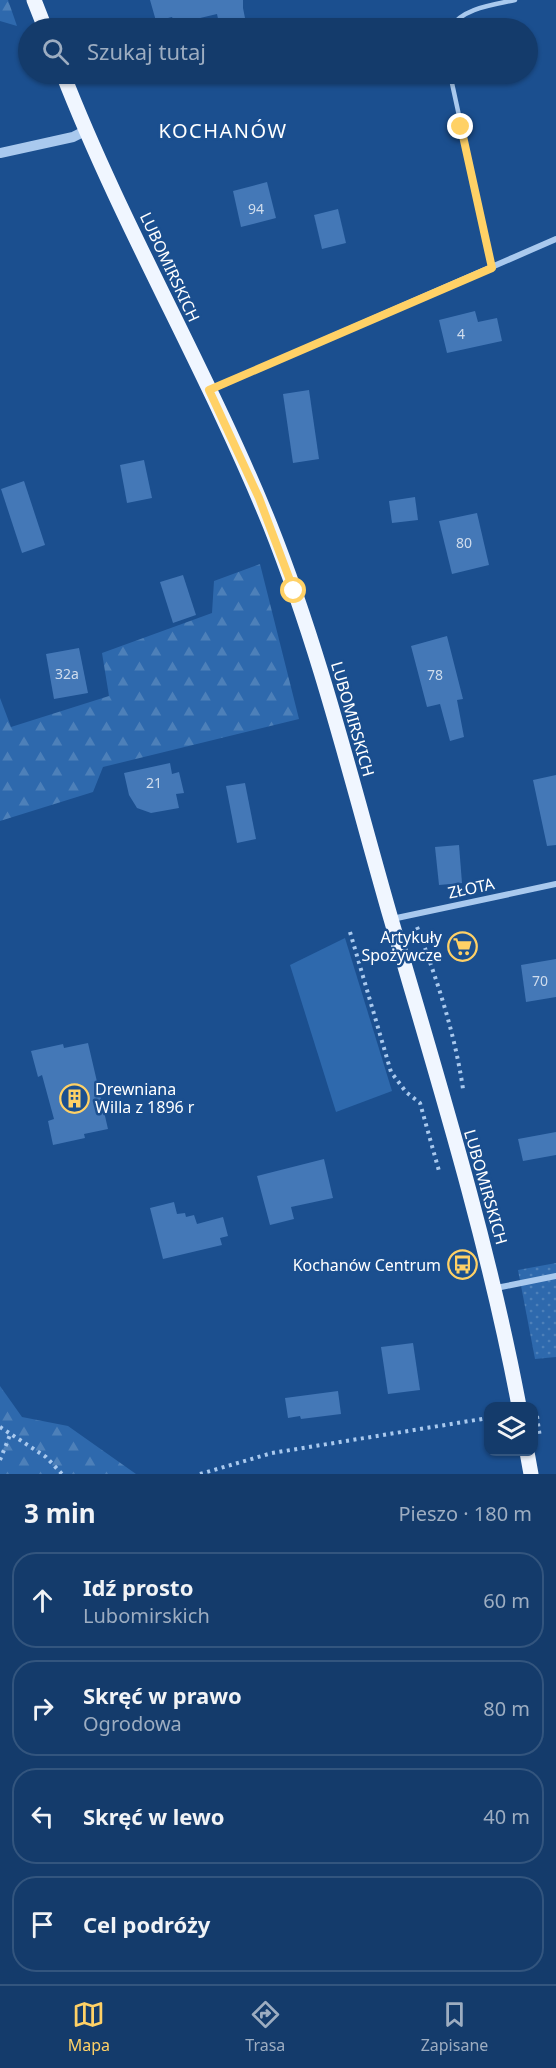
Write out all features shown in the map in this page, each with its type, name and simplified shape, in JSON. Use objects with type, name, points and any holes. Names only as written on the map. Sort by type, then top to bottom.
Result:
[{"type":"main road","points":[[34,0],[41,18]]},
{"type":"main road","name":"LUBOMIRSKICH","points":[[67,84],[160,290],[259,498],[294,591],[319,665],[495,1288],[518,1402]]},
{"type":"main road","points":[[528,1456],[531,1474]]},
{"type":"street","points":[[0,153],[73,137],[87,130]]},
{"type":"street","points":[[209,390],[556,239]]},
{"type":"street","name":"ZŁOTA","points":[[391,919],[556,884]]},
{"type":"street","points":[[495,1288],[556,1276]]},
{"type":"lane","points":[[456,18],[476,9],[515,0]]},
{"type":"lane","points":[[452,84],[492,268]]},
{"type":"path","points":[[350,932],[391,1072],[406,1092],[420,1103],[439,1171]]},
{"type":"path","points":[[201,1474],[272,1453],[484,1419]]},
{"type":"path","points":[[0,1427],[46,1457],[62,1474]]},
{"type":"path","points":[[0,1460],[10,1435]]},
{"type":"green space","points":[[0,0],[8,0],[17,26],[0,21]]},
{"type":"green space","points":[[260,564],[299,719],[103,767],[93,792],[0,821],[0,698],[11,727],[109,696],[102,653],[212,613],[214,581]]},
{"type":"green space","points":[[345,938],[392,1091],[336,1112],[290,965]]},
{"type":"green space","points":[[556,1263],[556,1357],[535,1359],[518,1270]]},
{"type":"green space","points":[[0,1386],[22,1417],[68,1426],[136,1474],[0,1474]]},
{"type":"building","points":[[150,0],[243,0],[245,18],[218,18],[217,14],[200,18],[155,18]]},
{"type":"building","points":[[267,182],[276,218],[241,227],[233,191]]},
{"type":"building","points":[[338,209],[346,243],[322,249],[314,215]]},
{"type":"building","points":[[475,311],[478,322],[497,318],[502,341],[447,353],[439,320]]},
{"type":"building","points":[[309,390],[319,459],[293,463],[283,394]]},
{"type":"building","points":[[144,460],[152,498],[127,503],[120,465]]},
{"type":"building","points":[[24,481],[45,545],[22,553],[1,489]]},
{"type":"building","points":[[415,497],[418,520],[392,523],[389,501]]},
{"type":"building","points":[[477,513],[489,565],[452,574],[439,521]]},
{"type":"building","points":[[183,575],[196,615],[173,623],[160,582]]},
{"type":"building","points":[[447,636],[463,699],[457,700],[464,737],[450,741],[440,704],[427,707],[411,646]]},
{"type":"building","points":[[79,648],[88,693],[54,699],[46,654]]},
{"type":"building","points":[[170,763],[172,774],[179,772],[184,793],[176,794],[179,808],[151,813],[137,808],[129,795],[124,773]]},
{"type":"building","points":[[556,775],[556,845],[547,846],[533,780]]},
{"type":"building","points":[[245,783],[256,839],[237,843],[226,786]]},
{"type":"building","points":[[459,845],[462,883],[439,885],[435,847]]},
{"type":"building","points":[[556,959],[556,997],[526,1002],[521,965]]},
{"type":"building","name":"Drewniana Willa z 1896 r","points":[[88,1043],[108,1129],[84,1134],[85,1138],[53,1145],[48,1121],[54,1119],[42,1075],[38,1077],[31,1051],[63,1044],[64,1048]]},
{"type":"building","points":[[556,1132],[556,1155],[523,1161],[518,1139]]},
{"type":"building","points":[[324,1159],[333,1198],[291,1207],[294,1219],[270,1225],[257,1176]]},
{"type":"building","points":[[174,1202],[177,1214],[185,1213],[186,1217],[194,1215],[197,1224],[223,1217],[228,1236],[220,1238],[222,1245],[163,1259],[150,1208]]},
{"type":"building","points":[[413,1343],[420,1390],[388,1394],[381,1347]]},
{"type":"building","points":[[338,1391],[341,1414],[301,1419],[300,1416],[288,1418],[285,1398]]},
{"type":"place","name":"Artykuły Spożywcze","points":[[463,946]]},
{"type":"place","name":"Drewniana Willa z 1896 r","points":[[74,1098]]},
{"type":"place","name":"Kochanów Centrum","points":[[462,1265]]},
{"type":"district","name":"KOCHANÓW","points":[[223,131]]},
{"type":"route","points":[[294,591],[259,498],[209,390],[492,268],[461,127]]}]
